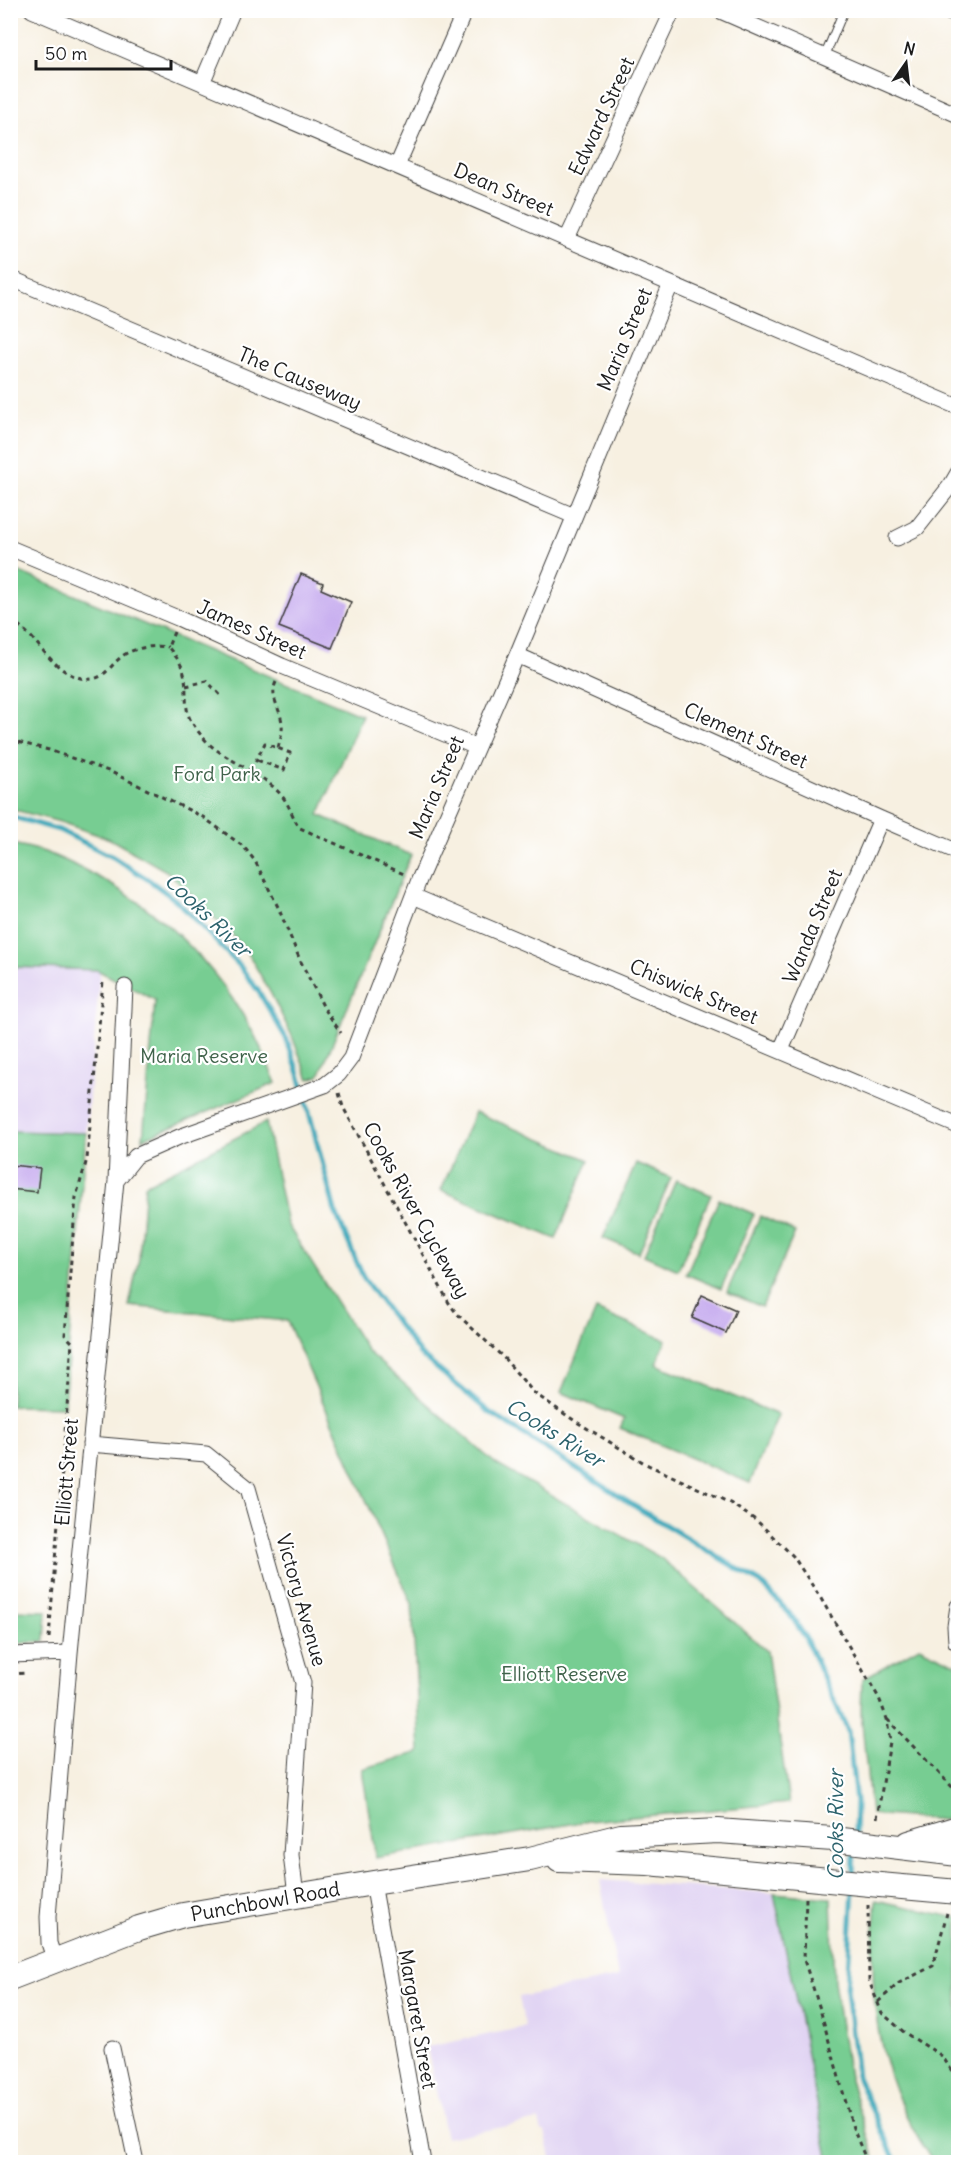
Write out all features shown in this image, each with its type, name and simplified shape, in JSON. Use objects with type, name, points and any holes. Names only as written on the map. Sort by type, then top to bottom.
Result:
[{"type":"main road","points":[[890,1846],[958,1828]]},
{"type":"main road","name":"Punchbowl Road","points":[[10,1978],[139,1928],[183,1915],[373,1882],[530,1859],[621,1836],[718,1831],[832,1839],[958,1854]]},
{"type":"main road","name":"Punchbowl Road","points":[[530,1859],[648,1863],[829,1880],[874,1893],[958,1892]]},
{"type":"street","name":"Dean Street","points":[[32,10],[958,407]]},
{"type":"street","points":[[202,83],[233,10]]},
{"type":"street","points":[[397,166],[465,10]]},
{"type":"street","name":"Edward Street","points":[[567,239],[673,10]]},
{"type":"street","points":[[718,10],[958,115]]},
{"type":"street","name":"The Causeway","points":[[10,278],[574,516]]},
{"type":"street","name":"Maria Street","points":[[329,1082],[351,1058],[419,880],[517,655],[670,284]]},
{"type":"street","points":[[897,538],[917,528],[958,473]]},
{"type":"street","name":"James Street","points":[[10,548],[476,747]]},
{"type":"street","name":"Clement Street","points":[[517,655],[958,852]]},
{"type":"street","name":"Wanda Street","points":[[781,1050],[881,819]]},
{"type":"street","name":"Chiswick Street","points":[[413,896],[958,1126]]},
{"type":"street","name":"Elliott Street","points":[[55,1961],[49,1943],[48,1917],[70,1653],[116,1181],[125,987]]},
{"type":"street","points":[[116,1181],[136,1156],[179,1137],[329,1082]]},
{"type":"street","name":"Victory Avenue","points":[[90,1444],[206,1454],[248,1488],[303,1683],[291,1855],[296,1895]]},
{"type":"street","points":[[956,1642],[955,1626],[958,1606]]},
{"type":"street","points":[[10,1655],[70,1653]]},
{"type":"street","name":"Margaret Street","points":[[373,1882],[423,2163]]},
{"type":"street","points":[[112,2048],[136,2163]]},
{"type":"lane","points":[[824,58],[844,10]]},
{"type":"lane","points":[[934,10],[958,20]]},
{"type":"path","points":[[168,647],[180,619]]},
{"type":"path","points":[[10,620],[31,634],[43,651],[72,675],[91,678],[105,675],[127,653],[144,647],[168,647],[180,665],[186,686],[190,722],[214,748],[250,770],[283,797],[293,819],[300,828],[419,880]]},
{"type":"path","points":[[278,748],[282,734],[282,722],[273,687],[282,666]]},
{"type":"path","points":[[186,686],[207,681],[221,696]]},
{"type":"path","points":[[10,740],[49,750],[111,772],[203,817],[244,847],[255,861],[273,897],[324,1008],[342,1033],[337,1043]]},
{"type":"path","points":[[250,770],[265,743],[290,753],[284,770],[257,760]]},
{"type":"path","points":[[49,1638],[72,1342],[65,1335],[73,1232],[76,1197],[87,1160],[103,981]]},
{"type":"path","name":"Cooks River Cycleway","points":[[329,1082],[449,1303],[457,1314],[503,1357],[534,1393],[646,1464],[730,1503],[771,1533],[793,1556],[820,1597],[879,1698],[887,1719],[890,1742],[877,1818]]},
{"type":"path","points":[[887,1719],[958,1793]]},
{"type":"path","points":[[806,1890],[804,1960],[853,2128],[867,2163]]},
{"type":"path","points":[[874,1893],[869,1981],[882,2013],[888,2020],[942,2056],[958,2080]]},
{"type":"path","points":[[878,2002],[899,1983],[933,1966],[947,1913]]},
{"type":"shaded area","points":[[11,967],[100,970],[86,1133],[11,1131]]},
{"type":"shaded area","points":[[600,1880],[774,1893],[829,2162],[552,2162],[545,2131],[542,2132],[539,2120],[446,2138],[427,2047],[525,2027],[519,1997],[618,1977]]},
{"type":"green space","name":"Ford Park","points":[[10,568],[362,715],[319,815],[411,855],[319,1076],[309,1079],[291,1034],[245,948],[168,872],[110,839],[11,809]]},
{"type":"green space","name":"Maria Reserve","points":[[10,843],[45,852],[82,868],[140,903],[166,924],[213,972],[233,999],[255,1035],[276,1083],[143,1139],[155,1000],[97,970],[11,967]]},
{"type":"green space","points":[[475,1112],[589,1160],[556,1239],[441,1190]]},
{"type":"green space","name":"Elliott Reserve","points":[[266,1122],[287,1224],[368,1352],[496,1464],[661,1558],[767,1651],[789,1803],[588,1821],[376,1858],[362,1769],[420,1752],[412,1604],[287,1321],[129,1306],[139,1258],[145,1185]]},
{"type":"green space","points":[[11,1131],[86,1133],[64,1407],[11,1406]]},
{"type":"green space","points":[[636,1163],[671,1178],[639,1253],[603,1238]]},
{"type":"green space","points":[[676,1180],[711,1195],[678,1270],[644,1255]]},
{"type":"green space","points":[[719,1199],[754,1214],[721,1289],[686,1274]]},
{"type":"green space","points":[[760,1216],[795,1232],[762,1307],[727,1292]]},
{"type":"green space","points":[[596,1310],[666,1340],[656,1364],[778,1415],[750,1483],[620,1428],[624,1419],[561,1392]]},
{"type":"green space","points":[[11,1610],[47,1611],[45,1641],[11,1644]]},
{"type":"green space","points":[[919,1647],[958,1665],[958,1812],[944,1820],[871,1814],[861,1713],[862,1679]]},
{"type":"green space","points":[[774,1893],[831,1898],[834,1981],[849,2077],[876,2162],[829,2162]]},
{"type":"green space","points":[[876,1900],[958,1918],[958,2162],[933,2162],[922,2146],[904,2110],[889,2073],[879,2034],[874,2000],[873,1957]]},
{"type":"building","points":[[301,574],[323,583],[321,589],[351,602],[332,648],[279,627]]},
{"type":"building","points":[[10,1165],[40,1168],[37,1192],[10,1189]]},
{"type":"building","points":[[702,1295],[736,1310],[726,1333],[692,1318]]},
{"type":"waterway","name":"Cooks River","points":[[10,816],[59,830],[113,857],[149,880],[177,901],[239,965],[259,992],[286,1038],[299,1074],[335,1211],[364,1279],[421,1355],[489,1412],[636,1507],[761,1583],[789,1613],[804,1635],[848,1731],[856,1802],[855,1834]]},
{"type":"waterway","name":"Cooks River","points":[[853,1876],[854,1849]]},
{"type":"waterway","name":"Cooks River","points":[[853,1888],[847,1990],[857,2077],[896,2162]]}]
